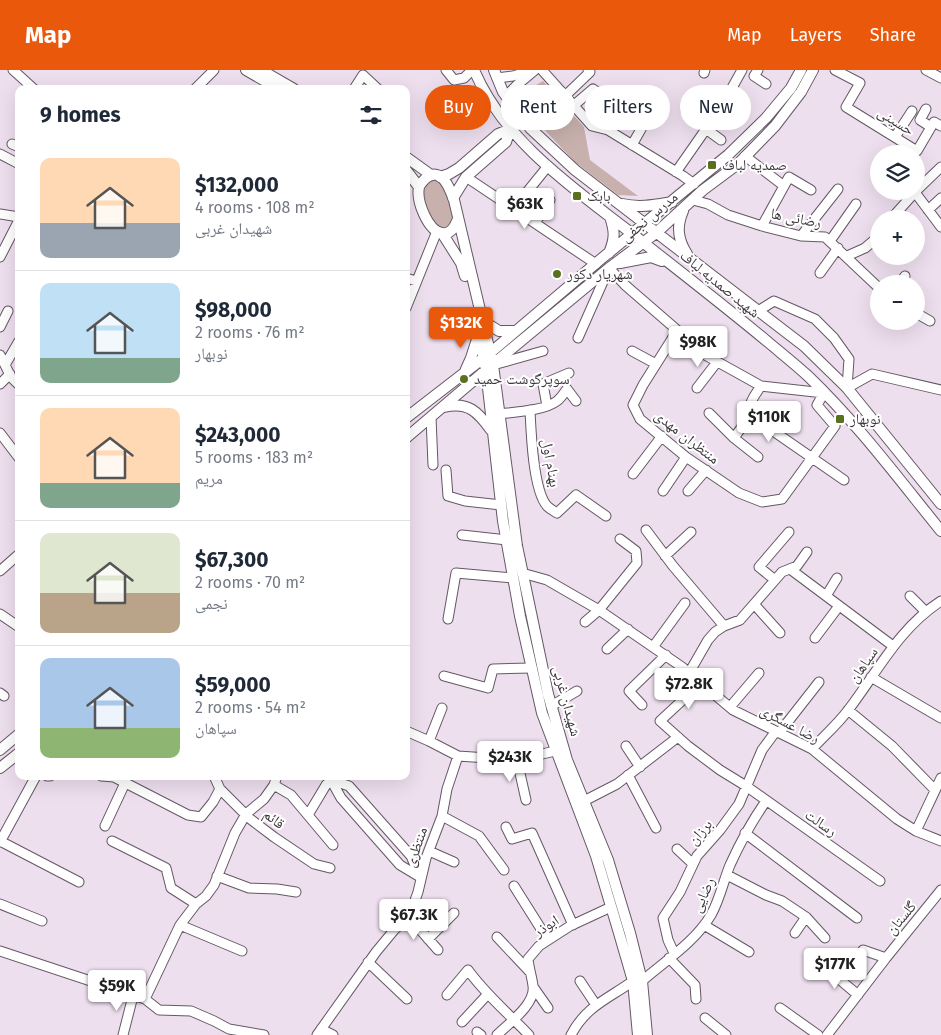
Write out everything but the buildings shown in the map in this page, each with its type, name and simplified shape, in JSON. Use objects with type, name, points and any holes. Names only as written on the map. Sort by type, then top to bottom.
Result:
[{"type":"main road","points":[[246,70],[272,85]]},
{"type":"main road","points":[[261,70],[287,85]]},
{"type":"main road","name":"شهید صمدیه لباف","points":[[473,70],[501,116]]},
{"type":"main road","name":"مدرس نجفی","points":[[410,415],[487,355],[609,253],[646,225],[728,155],[766,118],[791,88],[801,70]]},
{"type":"main road","name":"مدرس نجفی","points":[[410,435],[612,266],[656,233],[745,156],[775,126],[801,92],[813,70]]},
{"type":"main road","points":[[419,187],[424,180],[449,174],[459,168],[498,134],[508,130]]},
{"type":"main road","points":[[453,198],[466,177],[506,142],[510,130]]},
{"type":"main road","name":"شهید صمدیه لباف","points":[[511,130],[548,166],[756,332],[808,376],[870,442],[941,530]]},
{"type":"main road","name":"شهید صمدیه لباف","points":[[532,130],[575,170],[804,346],[847,388],[941,504]]},
{"type":"main road","points":[[410,160],[435,176],[445,180],[453,198],[482,321],[489,368]]},
{"type":"main road","points":[[410,175],[419,187],[421,205],[428,223],[433,229],[440,232],[449,232],[454,228],[458,219]]},
{"type":"main road","points":[[617,203],[634,207],[673,202]]},
{"type":"main road","points":[[684,208],[678,221],[679,234],[681,244],[692,261]]},
{"type":"main road","points":[[609,216],[614,228],[614,241],[609,253]]},
{"type":"main road","points":[[440,232],[461,263],[472,300],[478,332],[487,355]]},
{"type":"main road","points":[[612,266],[651,257],[671,264]]},
{"type":"main road","points":[[482,321],[500,331],[516,331]]},
{"type":"main road","points":[[464,373],[471,358],[478,332]]},
{"type":"main road","name":"شهیدان غربی","points":[[489,368],[498,414],[517,546],[518,575],[527,647],[542,713],[596,856],[611,907],[637,981],[638,1035]]},
{"type":"main road","name":"شهیدان غربی","points":[[489,368],[491,430],[507,540],[538,646],[551,706],[567,760],[608,860],[637,981],[646,1035]]},
{"type":"main road","points":[[443,407],[455,404],[478,412],[491,430]]},
{"type":"main road","points":[[527,647],[538,646]]},
{"type":"main road","points":[[0,750],[15,737]]},
{"type":"main road","points":[[0,768],[15,756]]},
{"type":"street","points":[[13,70],[30,85]]},
{"type":"street","points":[[199,85],[214,70]]},
{"type":"street","points":[[446,70],[454,80],[464,78],[473,70]]},
{"type":"street","points":[[496,74],[514,76],[534,70]]},
{"type":"street","points":[[516,85],[534,70]]},
{"type":"street","points":[[542,70],[555,85]]},
{"type":"street","points":[[575,86],[590,72],[588,70]]},
{"type":"street","points":[[758,70],[754,76],[766,84]]},
{"type":"street","name":"حسینی","points":[[835,70],[860,83],[846,107],[917,151],[936,126]]},
{"type":"street","points":[[926,70],[941,78]]},
{"type":"street","points":[[733,85],[740,71]]},
{"type":"street","points":[[357,85],[363,75],[374,85]]},
{"type":"street","points":[[575,104],[585,96]]},
{"type":"street","points":[[575,108],[585,119]]},
{"type":"street","points":[[926,110],[920,120],[936,126]]},
{"type":"street","points":[[895,137],[912,111]]},
{"type":"street","points":[[608,130],[694,184]]},
{"type":"street","points":[[632,145],[640,130]]},
{"type":"street","points":[[676,172],[705,130]]},
{"type":"street","points":[[707,130],[721,140]]},
{"type":"street","points":[[0,154],[15,162]]},
{"type":"street","points":[[745,156],[784,186]]},
{"type":"street","points":[[514,208],[548,166]]},
{"type":"street","points":[[925,182],[941,167]]},
{"type":"street","points":[[466,177],[596,264]]},
{"type":"street","points":[[762,226],[789,177],[811,190]]},
{"type":"street","points":[[801,236],[838,189]]},
{"type":"street","points":[[928,210],[941,198]]},
{"type":"street","points":[[535,223],[550,200]]},
{"type":"street","name":"رضائی ها","points":[[693,200],[708,204],[728,215],[762,226],[801,236],[825,237],[870,279]]},
{"type":"street","points":[[899,210],[907,200]]},
{"type":"street","points":[[921,200],[941,227]]},
{"type":"street","points":[[830,241],[856,204]]},
{"type":"street","points":[[0,214],[15,217]]},
{"type":"street","points":[[0,257],[15,226]]},
{"type":"street","points":[[410,297],[440,232]]},
{"type":"street","points":[[10,237],[15,240]]},
{"type":"street","points":[[847,256],[870,244]]},
{"type":"street","points":[[820,273],[838,248]]},
{"type":"street","points":[[578,338],[612,266],[625,284],[706,356],[761,386],[824,393],[817,404],[835,426],[812,458]]},
{"type":"street","points":[[410,279],[416,281]]},
{"type":"street","points":[[758,311],[774,301],[815,319],[834,338],[848,359],[847,388]]},
{"type":"street","points":[[0,327],[8,311]]},
{"type":"street","points":[[925,318],[930,321]]},
{"type":"street","name":"منتظران مهدی","points":[[676,331],[633,405],[640,419],[686,457],[739,493],[762,502],[782,500],[812,458]]},
{"type":"street","points":[[5,365],[15,347]]},
{"type":"street","points":[[489,368],[542,351]]},
{"type":"street","points":[[632,351],[656,364]]},
{"type":"street","points":[[0,355],[15,380]]},
{"type":"street","points":[[697,388],[717,362]]},
{"type":"street","points":[[547,406],[543,384],[569,373]]},
{"type":"street","points":[[0,384],[10,374]]},
{"type":"street","points":[[847,388],[872,374],[941,390]]},
{"type":"street","points":[[761,386],[751,400],[749,408],[753,417],[844,480]]},
{"type":"street","points":[[498,414],[547,406],[556,402],[568,389],[576,401]]},
{"type":"street","name":"بهنام اول","points":[[530,410],[534,460],[539,488],[546,505],[557,513],[576,495],[606,516]]},
{"type":"street","points":[[709,413],[734,438],[758,457]]},
{"type":"street","points":[[734,438],[752,414]]},
{"type":"street","points":[[431,417],[433,466]]},
{"type":"street","points":[[0,433],[15,453]]},
{"type":"street","points":[[633,474],[662,436]]},
{"type":"street","points":[[663,491],[686,457]]},
{"type":"street","points":[[446,470],[448,496],[466,501],[501,505]]},
{"type":"street","points":[[688,491],[706,470]]},
{"type":"street","points":[[646,530],[665,556],[724,626]]},
{"type":"street","points":[[665,556],[691,532]]},
{"type":"street","points":[[775,580],[759,567],[789,532]]},
{"type":"street","points":[[462,535],[507,540]]},
{"type":"street","points":[[586,622],[599,610],[637,563],[636,551],[620,539]]},
{"type":"street","points":[[689,673],[708,640],[715,632],[724,626],[740,620],[782,572],[797,566],[807,552]]},
{"type":"street","points":[[0,571],[15,561]]},
{"type":"street","points":[[790,569],[893,646]]},
{"type":"street","name":"رضا عسگری","points":[[448,618],[456,573],[518,575],[547,580],[599,610],[666,655],[730,707],[812,749],[896,819],[916,831],[941,841]]},
{"type":"street","points":[[826,596],[837,578]]},
{"type":"street","points":[[910,596],[925,611]]},
{"type":"street","name":"سپاهان","points":[[812,749],[848,710],[893,646],[925,611],[941,601]]},
{"type":"street","points":[[653,647],[685,603]]},
{"type":"street","points":[[754,604],[780,633]]},
{"type":"street","points":[[815,638],[839,606]]},
{"type":"street","points":[[2,619],[15,625]]},
{"type":"street","points":[[607,649],[628,629]]},
{"type":"street","points":[[642,706],[629,691],[666,655]]},
{"type":"street","points":[[444,676],[488,688],[493,668],[532,668]]},
{"type":"street","points":[[730,707],[759,673]]},
{"type":"street","points":[[870,677],[941,718]]},
{"type":"street","name":"برزان","points":[[672,956],[663,918],[680,892],[697,856],[720,830],[739,804],[762,750],[819,682]]},
{"type":"street","name":"رسالت","points":[[701,683],[660,721],[720,770],[746,786],[880,881]]},
{"type":"street","points":[[551,706],[577,691]]},
{"type":"street","points":[[429,740],[442,708]]},
{"type":"street","points":[[848,710],[892,746],[935,790]]},
{"type":"street","points":[[410,733],[429,740],[458,756],[517,760],[555,751]]},
{"type":"street","points":[[584,801],[617,784],[678,737]]},
{"type":"street","points":[[626,746],[640,767]]},
{"type":"street","name":"منتظری","points":[[319,1032],[368,962],[395,929],[409,917],[418,892],[420,877],[442,816],[447,789],[458,756]]},
{"type":"street","points":[[517,760],[526,800]]},
{"type":"street","points":[[628,776],[656,828]]},
{"type":"street","points":[[916,831],[941,778]]},
{"type":"street","points":[[34,780],[0,842],[79,882]]},
{"type":"street","points":[[120,780],[188,816],[201,817],[213,802],[220,789]]},
{"type":"street","name":"قائم","points":[[216,780],[220,789],[274,838],[314,864],[330,868]]},
{"type":"street","points":[[308,815],[326,785],[332,780]]},
{"type":"street","points":[[335,780],[341,798],[400,865],[420,877]]},
{"type":"street","points":[[338,780],[349,786],[411,856],[420,877]]},
{"type":"street","points":[[145,998],[180,925],[196,904],[206,896],[217,876],[235,833],[246,814],[264,799],[275,781],[291,795],[333,845]]},
{"type":"street","points":[[105,826],[126,783]]},
{"type":"street","name":"رضایی","points":[[571,1035],[578,1021],[604,998],[637,981],[672,956],[692,939],[704,925],[720,898],[726,875],[746,833],[766,801]]},
{"type":"street","points":[[442,816],[479,836],[504,870]]},
{"type":"street","points":[[506,826],[512,839],[532,833],[574,925]]},
{"type":"street","points":[[746,833],[857,918]]},
{"type":"street","points":[[112,841],[166,868],[172,888],[196,904]]},
{"type":"street","points":[[677,849],[693,864]]},
{"type":"street","points":[[429,851],[454,862]]},
{"type":"street","points":[[726,875],[782,902],[806,917],[825,938]]},
{"type":"street","points":[[217,876],[249,888],[277,888],[296,892]]},
{"type":"street","points":[[514,886],[548,940]]},
{"type":"street","name":"گلستان","points":[[827,1035],[941,890]]},
{"type":"street","points":[[0,904],[42,921]]},
{"type":"street","name":"ابوذر","points":[[529,971],[528,959],[538,946],[574,925],[611,907]]},
{"type":"street","points":[[428,939],[454,913]]},
{"type":"street","points":[[409,917],[438,950]]},
{"type":"street","points":[[795,933],[806,917]]},
{"type":"street","points":[[180,925],[242,951]]},
{"type":"street","points":[[704,925],[749,952]]},
{"type":"street","points":[[497,937],[529,971],[534,988],[548,1008]]},
{"type":"street","points":[[863,950],[886,958]]},
{"type":"street","points":[[0,951],[133,996],[145,998],[160,1010],[191,1011],[214,1020],[229,1029],[264,1035]]},
{"type":"street","points":[[672,956],[695,985],[696,999]]},
{"type":"street","points":[[368,962],[407,999]]},
{"type":"street","points":[[826,968],[858,995]]},
{"type":"street","points":[[447,995],[468,970],[487,995],[529,1035]]},
{"type":"street","points":[[580,981],[596,1005]]},
{"type":"street","points":[[496,1035],[530,1002],[534,988]]},
{"type":"street","points":[[462,1022],[487,995]]},
{"type":"street","points":[[123,1035],[133,996]]},
{"type":"street","points":[[780,1008],[818,1035]]},
{"type":"street","points":[[705,1018],[726,1035]]},
{"type":"street","points":[[319,1032],[333,1035]]},
{"type":"shaded area","points":[[543,81],[547,85],[536,85]]},
{"type":"shaded area","points":[[575,117],[584,127],[590,160],[638,196],[618,195],[575,162],[545,130],[575,130]]},
{"type":"shaded area","points":[[434,179],[440,180],[443,184],[453,215],[453,221],[448,226],[441,228],[430,215],[423,187]]},
{"type":"place","name":"صمدیه لباف","points":[[712,165]]},
{"type":"place","name":"بابک","points":[[577,196]]},
{"type":"place","name":"شهریار دکور","points":[[557,274]]},
{"type":"place","name":"سوپرگوشت حمید","points":[[464,379]]},
{"type":"place","name":"نوبهار","points":[[840,419]]}]
